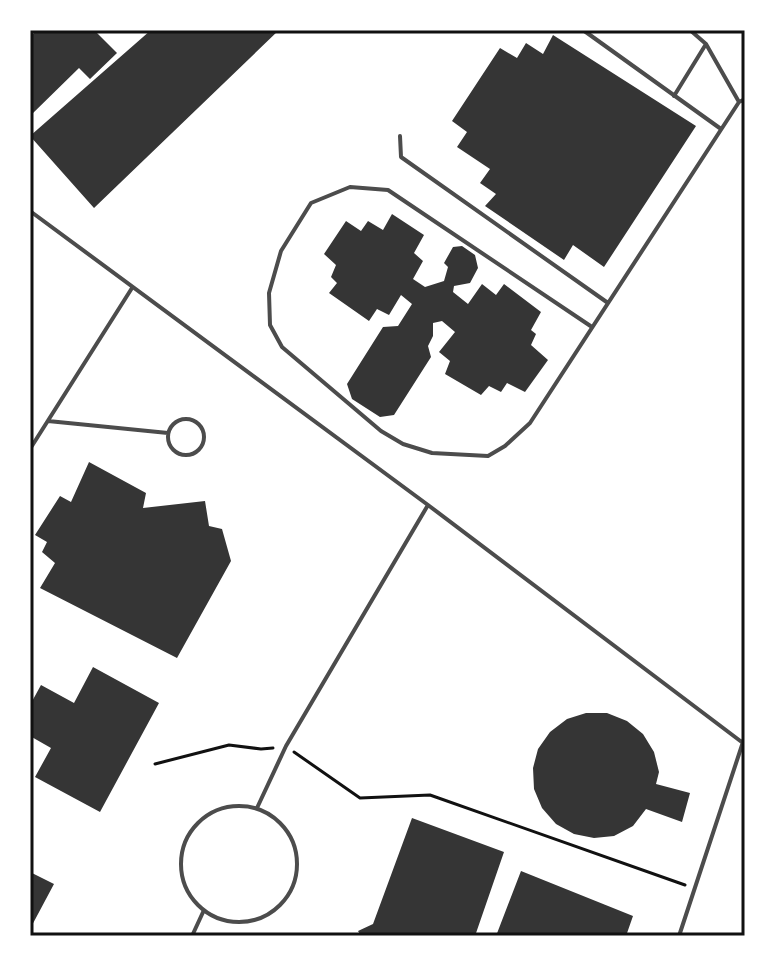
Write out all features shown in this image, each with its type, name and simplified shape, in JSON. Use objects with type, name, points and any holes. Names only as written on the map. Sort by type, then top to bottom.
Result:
[{"type":"lane","points":[[583,30],[721,129]]},
{"type":"lane","points":[[592,327],[388,190],[350,187],[311,203],[281,251],[269,293],[270,325],[282,347],[381,431],[403,444],[432,453],[488,456],[505,446],[530,423],[742,101],[706,44],[690,30]]},
{"type":"lane","points":[[674,96],[706,44]]},
{"type":"lane","points":[[400,136],[401,157],[608,303]]},
{"type":"lane","points":[[30,211],[743,743]]},
{"type":"lane","points":[[30,449],[132,288]]},
{"type":"lane","points":[[191,419],[201,426],[204,443],[197,453],[185,456],[170,446],[168,433],[174,423],[191,419]]},
{"type":"lane","points":[[48,421],[168,433]]},
{"type":"lane","points":[[257,808],[286,746],[428,505]]},
{"type":"lane","points":[[679,936],[745,736]]},
{"type":"lane","points":[[224,808],[257,808],[287,830],[295,846],[298,865],[295,883],[287,899],[273,912],[257,920],[238,923],[220,919],[192,899],[184,884],[182,853],[187,837],[197,824],[224,808]]},
{"type":"lane","points":[[192,936],[204,910]]},
{"type":"path","points":[[155,764],[229,745],[261,749],[286,746],[360,798],[430,795],[696,889]]},
{"type":"building","points":[[37,30],[94,30],[117,53],[90,79],[79,68],[30,116],[30,37]]},
{"type":"building","points":[[151,30],[279,30],[94,208],[30,136]]},
{"type":"building","points":[[553,35],[696,126],[604,267],[573,245],[564,260],[485,206],[496,194],[480,183],[490,169],[457,147],[467,132],[452,121],[500,48],[517,58],[526,43],[543,54]]},
{"type":"building","points":[[392,214],[424,235],[414,253],[423,261],[413,279],[425,287],[444,281],[448,267],[444,263],[453,247],[462,246],[475,255],[478,268],[470,283],[454,286],[453,292],[468,304],[482,284],[496,295],[504,284],[541,312],[531,330],[536,334],[531,345],[548,360],[525,392],[507,383],[501,392],[489,386],[481,395],[445,374],[450,361],[439,352],[455,332],[442,321],[433,323],[433,336],[428,346],[431,357],[394,415],[380,417],[352,399],[347,384],[383,327],[398,326],[412,304],[401,295],[389,315],[377,309],[369,321],[329,293],[337,283],[331,277],[336,265],[324,254],[346,221],[361,231],[368,221],[383,230]]},
{"type":"building","points":[[89,462],[146,493],[143,508],[205,501],[209,526],[222,529],[231,561],[177,658],[40,588],[55,563],[42,552],[47,542],[35,535],[60,496],[71,502]]},
{"type":"building","points":[[93,667],[159,703],[100,812],[35,777],[51,748],[30,736],[30,705],[41,685],[74,703]]},
{"type":"building","points":[[586,713],[607,713],[627,721],[643,734],[654,752],[659,772],[656,784],[690,793],[682,822],[646,809],[633,826],[614,836],[594,838],[574,834],[556,824],[542,808],[534,789],[533,768],[538,749],[550,732],[567,719]]},
{"type":"building","points":[[412,818],[504,852],[475,936],[361,936],[358,931],[373,924]]},
{"type":"building","points":[[521,871],[633,916],[626,936],[496,936]]},
{"type":"building","points":[[30,872],[54,884],[30,929]]}]
